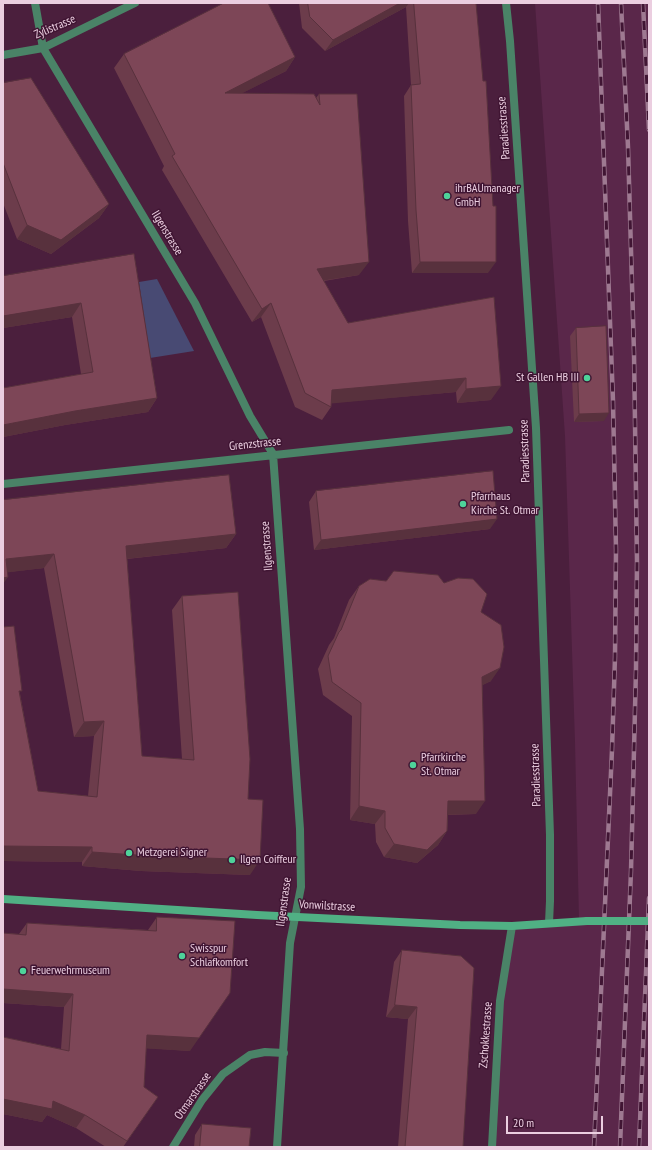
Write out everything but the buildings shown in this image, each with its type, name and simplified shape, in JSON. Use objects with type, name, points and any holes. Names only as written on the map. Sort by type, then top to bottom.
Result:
[{"type":"street","name":"Ilgenstrasse","points":[[35,3],[42,48],[195,303],[250,416],[273,454],[300,830],[300,887],[290,943],[277,1147]]},
{"type":"street","name":"Zylistrasse","points":[[3,55],[42,48],[135,3]]},
{"type":"street","name":"Paradiesstrasse","points":[[506,3],[510,41],[536,428],[550,835],[549,923]]},
{"type":"street","name":"Grenzstrasse","points":[[3,484],[509,430]]},
{"type":"street","name":"Vonwilstrasse","points":[[3,900],[460,925],[512,926],[587,921],[649,921]]},
{"type":"street","name":"Zschokkestrasse","points":[[492,1147],[500,1001],[512,926]]},
{"type":"street","name":"Otmarstrasse","points":[[173,1147],[202,1100],[223,1074],[250,1055],[265,1052],[284,1053]]},
{"type":"shaded area","points":[[535,3],[649,3],[649,1147],[492,1147],[500,1001],[512,926],[579,920],[565,436]]},
{"type":"shaded area","points":[[157,279],[194,351],[150,358],[139,282]]},
{"type":"railway","points":[[594,1147],[612,750],[616,550],[613,401],[598,3]]},
{"type":"railway","points":[[620,1147],[631,871],[637,562],[634,353],[628,147],[621,3]]},
{"type":"railway","points":[[643,3],[649,130]]},
{"type":"railway","points":[[639,1147],[649,898]]},
{"type":"place","name":"ihrBAUmanager GmbH","points":[[447,196]]},
{"type":"place","name":"St Gallen HB III","points":[[587,378]]},
{"type":"place","name":"Pfarrhaus Kirche St. Otmar","points":[[463,504]]},
{"type":"place","name":"Pfarrkirche St. Otmar","points":[[413,765]]},
{"type":"place","name":"Metzgerei Signer","points":[[129,853]]},
{"type":"place","name":"Ilgen Coiffeur","points":[[232,860]]},
{"type":"place","name":"Swisspur Schlafkomfort","points":[[182,956]]},
{"type":"place","name":"Feuerwehrmuseum","points":[[23,971]]}]
